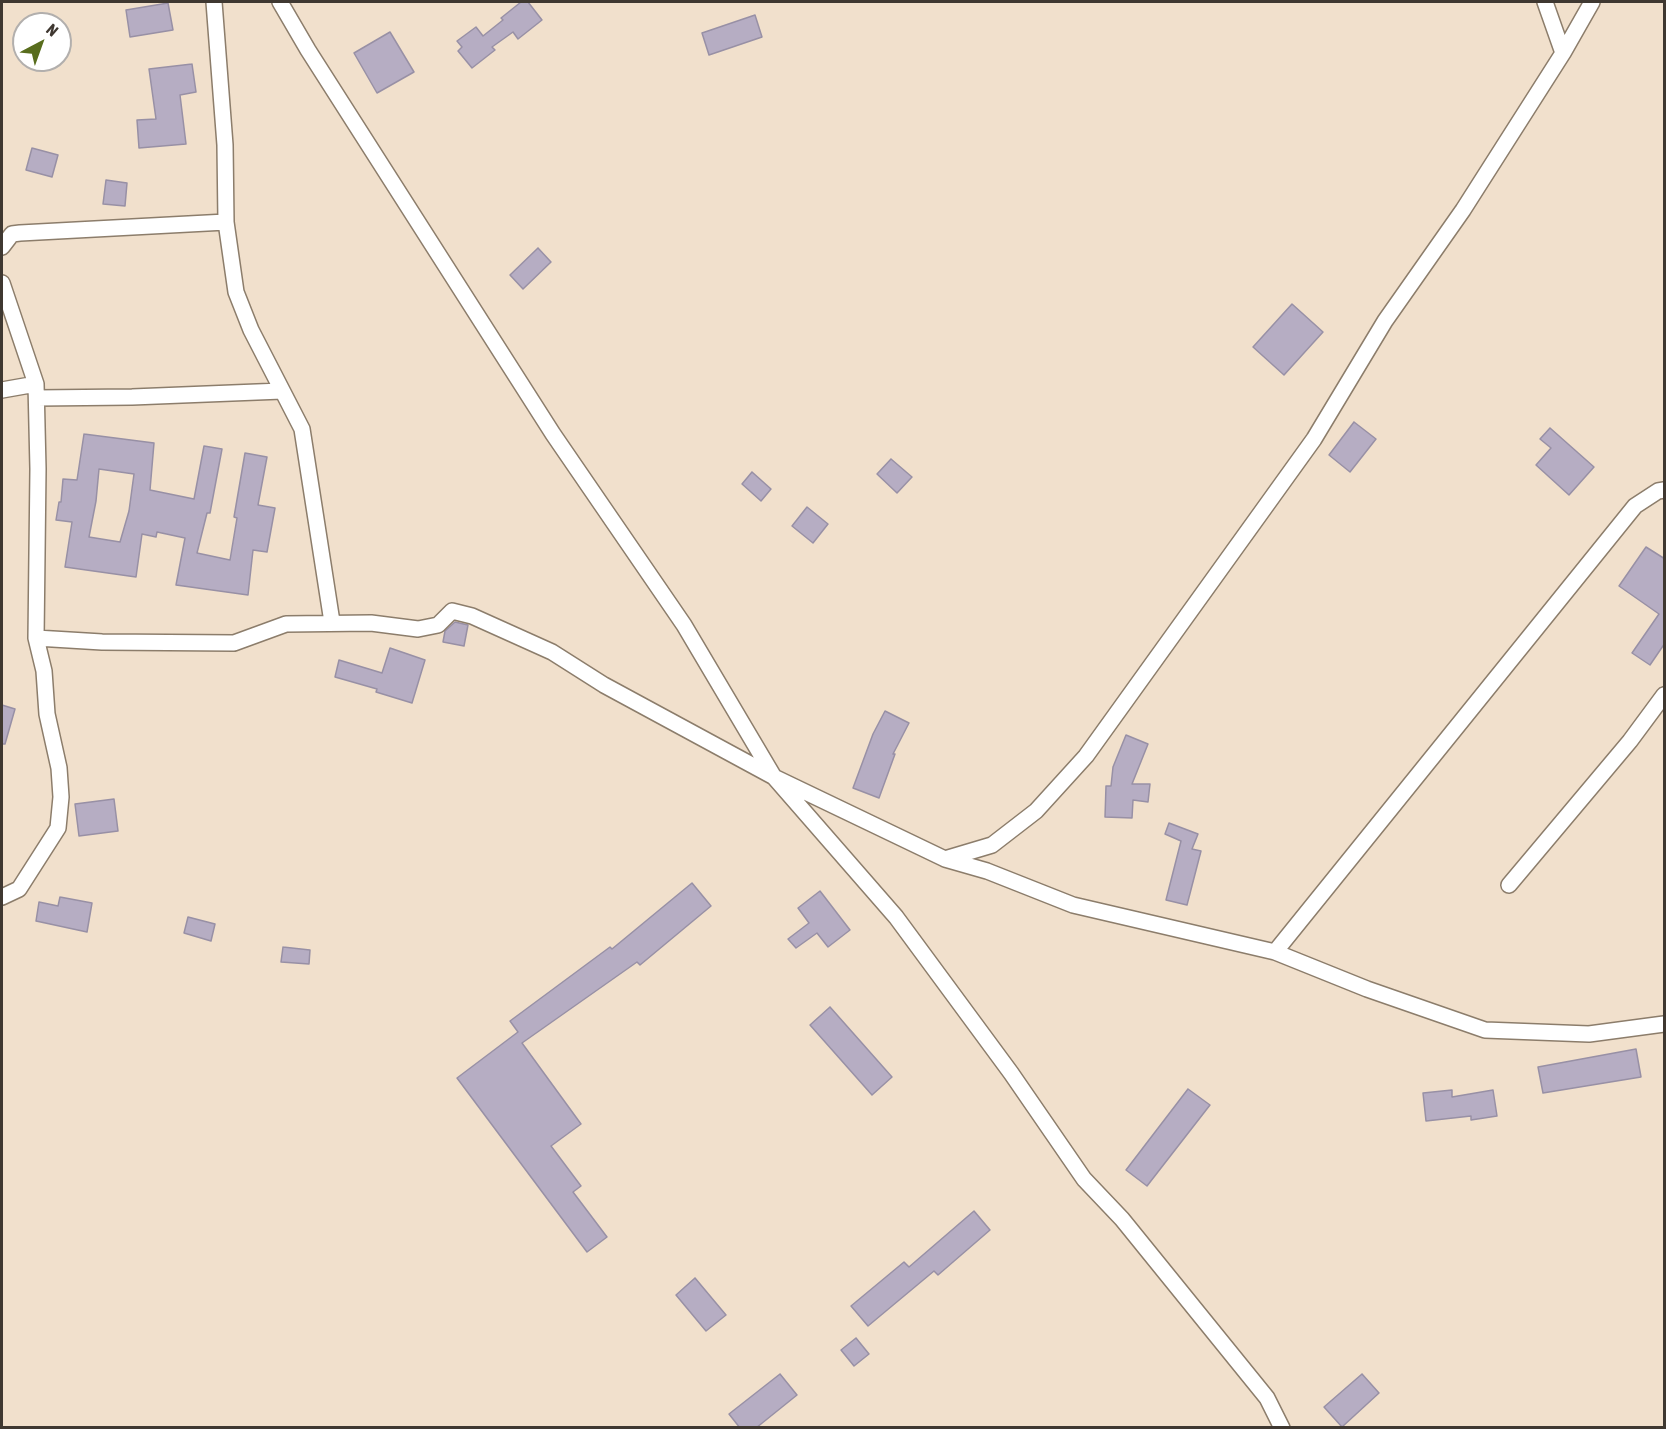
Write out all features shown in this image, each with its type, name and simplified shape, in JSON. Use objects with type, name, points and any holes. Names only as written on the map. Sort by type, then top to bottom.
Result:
[{"type":"street","points":[[214,2],[225,145],[226,222],[236,292],[251,330],[302,429],[332,622]]},
{"type":"street","points":[[280,2],[308,51],[553,434],[684,625],[774,777],[896,917],[1011,1073],[1084,1179],[1122,1219],[1267,1398],[1282,1428]]},
{"type":"street","points":[[1545,2],[1563,53]]},
{"type":"street","points":[[945,859],[992,845],[1036,811],[1086,756],[1314,439],[1385,321],[1463,210],[1563,53],[1592,2]]},
{"type":"street","points":[[2,247],[5,240],[12,234],[20,233],[226,222]]},
{"type":"street","points":[[2,282],[36,391],[38,470],[36,638],[44,671],[47,714],[58,768],[61,797],[58,828],[19,889],[2,897]]},
{"type":"street","points":[[2,390],[132,397],[282,391]]},
{"type":"street","points":[[1275,952],[1635,506],[1658,491],[1665,490]]},
{"type":"street","points":[[36,638],[102,642],[234,643],[286,624],[371,623],[418,629],[438,625],[452,611],[472,616],[552,652],[604,685],[774,777],[945,859],[987,871],[1073,905],[1275,952],[1367,989],[1485,1030],[1589,1034],[1665,1024]]},
{"type":"street","points":[[1509,885],[1630,741],[1665,695]]},
{"type":"street","points":[[987,871],[992,845]]},
{"type":"building","points":[[521,2],[528,2],[542,20],[518,39],[513,32],[492,47],[495,50],[472,68],[458,51],[462,47],[457,41],[476,27],[483,36]]},
{"type":"building","points":[[168,3],[173,30],[130,37],[126,10]]},
{"type":"building","points":[[755,15],[762,37],[709,55],[702,33]]},
{"type":"building","points":[[390,32],[414,72],[377,93],[354,53]]},
{"type":"building","points":[[192,64],[196,92],[180,95],[186,144],[139,148],[137,120],[156,119],[149,69]]},
{"type":"building","points":[[32,148],[58,155],[52,177],[26,170]]},
{"type":"building","points":[[106,180],[127,183],[125,206],[103,204]]},
{"type":"building","points":[[538,248],[551,262],[523,289],[510,275]]},
{"type":"building","points":[[1292,304],[1323,332],[1284,375],[1253,347]]},
{"type":"building","points":[[1354,422],[1376,439],[1350,472],[1329,455]]},
{"type":"building","points":[[1550,428],[1594,467],[1569,495],[1536,465],[1551,448],[1540,439]]},
{"type":"building","points":[[84,434],[154,443],[150,490],[194,499],[204,446],[222,449],[210,513],[207,513],[197,553],[230,560],[237,518],[234,517],[245,453],[267,457],[258,505],[275,508],[267,552],[253,550],[248,595],[176,585],[185,538],[157,532],[156,537],[142,534],[136,577],[65,567],[72,522],[56,520],[59,502],[61,502],[63,479],[77,480]],"holes":[[[99,469],[134,474],[129,511],[120,542],[89,537]]]},
{"type":"building","points":[[891,459],[912,477],[897,493],[877,474]]},
{"type":"building","points":[[752,472],[771,489],[761,501],[742,484]]},
{"type":"building","points":[[807,507],[828,524],[813,543],[792,526]]},
{"type":"building","points":[[1646,547],[1665,559],[1665,643],[1650,665],[1632,653],[1659,614],[1619,586]]},
{"type":"building","points":[[455,622],[468,625],[464,646],[443,642],[445,631]]},
{"type":"building","points":[[390,648],[425,660],[412,703],[376,692],[377,689],[335,677],[339,660],[382,673]]},
{"type":"building","points":[[2,705],[15,709],[5,744],[2,744]]},
{"type":"building","points":[[885,711],[909,723],[893,754],[895,754],[879,798],[853,788],[873,734]]},
{"type":"building","points":[[1126,735],[1148,744],[1132,784],[1150,784],[1148,802],[1133,800],[1132,818],[1105,817],[1106,786],[1111,786],[1113,767]]},
{"type":"building","points":[[114,799],[118,831],[79,836],[75,804]]},
{"type":"building","points":[[1169,823],[1198,834],[1192,849],[1201,851],[1187,905],[1166,900],[1181,841],[1165,834]]},
{"type":"building","points":[[692,883],[711,906],[640,965],[637,962],[522,1043],[581,1124],[551,1146],[581,1186],[573,1192],[607,1237],[587,1252],[457,1078],[518,1032],[510,1021],[610,947],[612,949]]},
{"type":"building","points":[[820,891],[850,930],[828,947],[817,933],[796,948],[788,939],[809,923],[798,908]]},
{"type":"building","points":[[60,897],[92,903],[87,932],[36,921],[39,902],[58,906]]},
{"type":"building","points":[[188,917],[215,924],[211,941],[184,933]]},
{"type":"building","points":[[283,947],[310,950],[309,964],[281,962]]},
{"type":"building","points":[[830,1007],[892,1077],[872,1095],[810,1025]]},
{"type":"building","points":[[1636,1049],[1641,1077],[1543,1093],[1538,1067]]},
{"type":"building","points":[[1188,1089],[1210,1105],[1147,1186],[1126,1170]]},
{"type":"building","points":[[1452,1090],[1452,1097],[1493,1090],[1497,1116],[1471,1120],[1471,1116],[1426,1121],[1423,1093]]},
{"type":"building","points":[[974,1211],[990,1230],[938,1275],[934,1271],[868,1326],[851,1306],[904,1262],[909,1267]]},
{"type":"building","points":[[695,1278],[726,1315],[706,1331],[676,1295]]},
{"type":"building","points":[[856,1338],[869,1354],[854,1366],[841,1350]]},
{"type":"building","points":[[780,1374],[797,1395],[756,1428],[740,1428],[729,1414]]},
{"type":"building","points":[[1362,1374],[1379,1393],[1342,1427],[1324,1407]]}]
